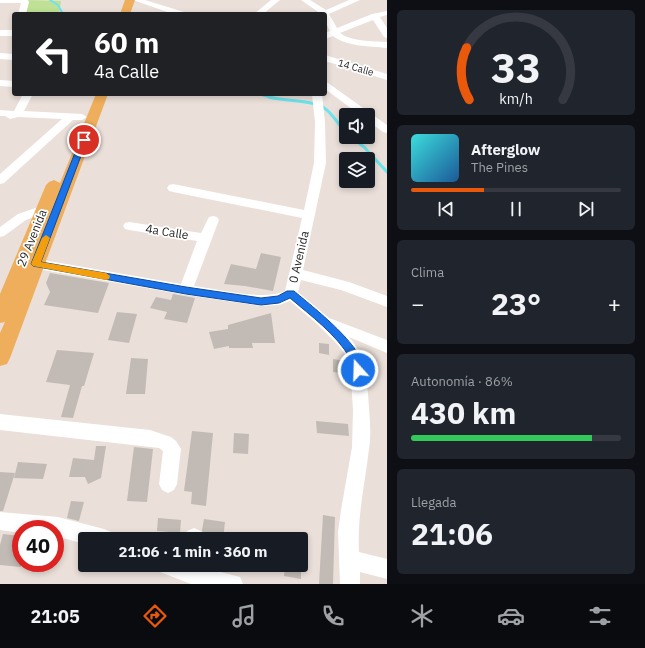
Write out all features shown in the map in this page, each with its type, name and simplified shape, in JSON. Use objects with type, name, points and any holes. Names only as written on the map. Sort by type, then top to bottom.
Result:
[{"type":"main road","points":[[126,12],[130,0]]},
{"type":"main road","points":[[133,12],[137,0]]},
{"type":"main road","name":"29 Avenida","points":[[0,358],[44,209],[77,117],[90,96]]},
{"type":"main road","name":"29 Avenida","points":[[0,316],[29,263],[101,96]]},
{"type":"street","points":[[137,0],[175,12]]},
{"type":"street","points":[[261,12],[276,0]]},
{"type":"street","points":[[305,0],[323,12]]},
{"type":"street","points":[[327,12],[356,0]]},
{"type":"street","points":[[0,1],[23,1],[25,2],[22,12]]},
{"type":"street","points":[[327,35],[387,13]]},
{"type":"street","points":[[376,16],[387,35]]},
{"type":"street","points":[[327,17],[336,33],[344,39],[361,43],[387,45]]},
{"type":"street","points":[[0,33],[12,33]]},
{"type":"street","points":[[0,56],[12,57]]},
{"type":"street","name":"14 Calle","points":[[327,59],[387,77]]},
{"type":"street","points":[[0,83],[12,84]]},
{"type":"street","points":[[327,86],[357,108]]},
{"type":"street","points":[[0,122],[17,114],[27,96]]},
{"type":"street","name":"0 Avenida","points":[[318,96],[321,155],[291,294],[322,320],[351,350],[356,359],[361,410],[361,447],[350,510],[348,532],[350,584]]},
{"type":"street","points":[[0,113],[77,117]]},
{"type":"street","points":[[0,180],[77,117]]},
{"type":"street","points":[[375,121],[387,130]]},
{"type":"street","points":[[173,188],[308,214]]},
{"type":"street","points":[[0,232],[22,217],[44,209]]},
{"type":"street","name":"4a Calle","points":[[186,290],[204,238],[213,220]]},
{"type":"street","name":"4a Calle","points":[[129,226],[204,238]]},
{"type":"street","points":[[29,263],[186,290],[261,301],[279,300],[291,294]]},
{"type":"street","points":[[296,273],[344,286],[387,302]]},
{"type":"street","points":[[322,320],[387,347]]},
{"type":"street","points":[[0,422],[160,440],[169,444],[172,449],[168,484]]},
{"type":"street","points":[[0,521],[58,527],[78,532]]},
{"type":"street","points":[[348,559],[387,569]]},
{"type":"street","points":[[193,572],[205,579],[233,584]]},
{"type":"green space","points":[[22,0],[61,1],[59,12],[24,12]]},
{"type":"building","points":[[261,253],[281,257],[273,291],[224,284],[231,264],[256,269]]},
{"type":"building","points":[[50,273],[109,283],[98,313],[44,305],[50,292],[46,283]]},
{"type":"building","points":[[173,294],[195,298],[187,323],[164,319],[167,312],[150,308],[156,297],[171,300]]},
{"type":"building","points":[[117,312],[137,314],[129,343],[108,340]]},
{"type":"building","points":[[271,313],[275,343],[252,343],[253,348],[229,348],[229,346],[214,349],[209,332],[228,329],[228,325]]},
{"type":"building","points":[[319,343],[329,344],[329,355],[319,353]]},
{"type":"building","points":[[57,350],[94,353],[84,386],[82,386],[73,418],[61,417],[70,385],[46,382]]},
{"type":"building","points":[[131,358],[148,359],[145,394],[126,394]]},
{"type":"building","points":[[333,359],[346,361],[347,374],[333,372]]},
{"type":"building","points":[[316,421],[348,424],[349,436],[317,433]]},
{"type":"building","points":[[192,431],[213,433],[206,506],[191,504],[192,492],[184,491]]},
{"type":"building","points":[[234,433],[249,434],[248,454],[233,453]]},
{"type":"building","points":[[96,446],[106,446],[101,478],[88,484],[85,477],[69,477],[73,458],[94,460]]},
{"type":"building","points":[[134,447],[153,449],[147,502],[127,501]]},
{"type":"building","points":[[18,462],[47,464],[43,479],[14,478]]},
{"type":"building","points":[[0,472],[15,473],[3,511],[0,511]]},
{"type":"building","points":[[71,501],[84,502],[79,521],[67,518]]},
{"type":"building","points":[[323,515],[335,517],[333,584],[319,584]]},
{"type":"building","points":[[158,518],[181,520],[180,532],[157,531]]},
{"type":"building","points":[[204,519],[225,522],[224,532],[203,532]]},
{"type":"building","points":[[3,534],[12,535],[12,566],[0,565],[0,545]]},
{"type":"building","points":[[284,572],[301,572],[301,579],[284,576]]},
{"type":"waterway","points":[[50,0],[58,5],[62,12]]},
{"type":"waterway","points":[[265,96],[272,98]]},
{"type":"waterway","points":[[269,97],[316,104],[328,111],[339,124]]},
{"type":"waterway","points":[[360,144],[387,172]]},
{"type":"slow traffic","points":[[46,238],[36,264],[106,276]]},
{"type":"route","points":[[84,140],[36,264],[186,290],[261,301],[279,300],[291,294],[322,320],[351,350],[356,359],[358,370]]}]
